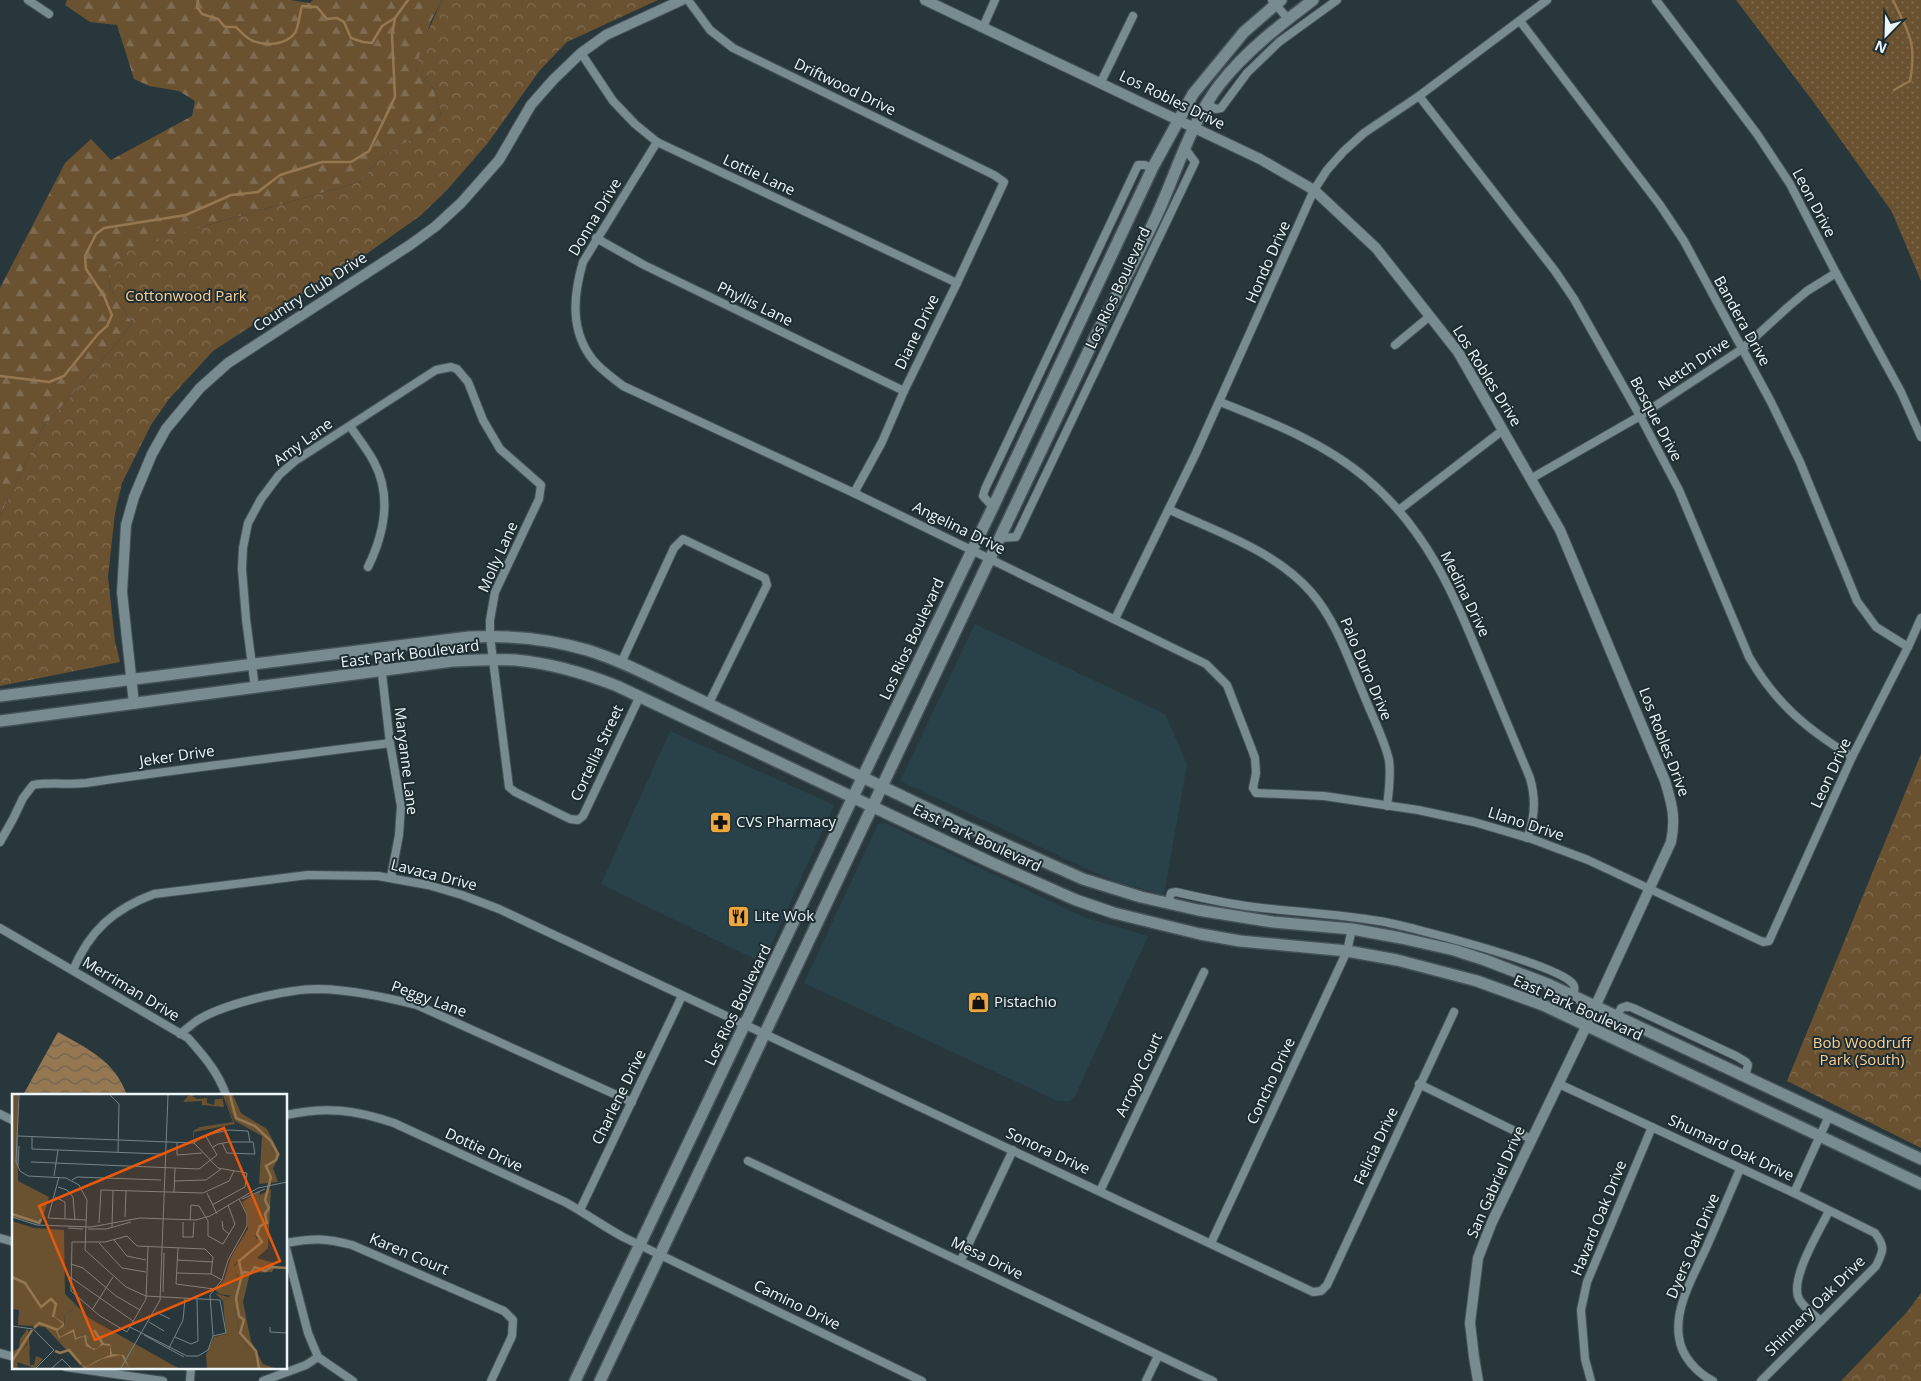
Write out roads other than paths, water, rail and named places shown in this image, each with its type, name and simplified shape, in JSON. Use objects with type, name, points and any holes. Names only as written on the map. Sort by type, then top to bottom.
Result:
[{"type":"main road","name":"Los Rios Boulevard","points":[[600,1381],[1096,335],[1157,216],[1184,147],[1206,104],[1220,83],[1245,56],[1288,18],[1313,0]]},
{"type":"main road","name":"Los Rios Boulevard","points":[[575,1381],[993,507],[1152,169],[1193,94],[1244,32],[1276,2]]},
{"type":"main road","name":"East Park Boulevard","points":[[0,696],[446,639],[490,636],[550,642],[586,650],[621,663],[969,828],[1083,879],[1108,888],[1168,904],[1235,917],[1352,929],[1454,950],[1485,960],[1573,995],[1617,1018],[1921,1159]]},
{"type":"main road","points":[[924,650],[941,661]]},
{"type":"main road","name":"East Park Boulevard","points":[[0,721],[453,661],[494,660],[538,664],[588,675],[640,696],[992,863],[1076,900],[1129,917],[1200,934],[1347,951],[1397,960],[1477,981],[1543,1005],[1921,1184]]},
{"type":"main road","points":[[700,724],[708,705]]},
{"type":"main road","points":[[1076,900],[1083,879]]},
{"type":"main road","points":[[790,930],[810,939]]},
{"type":"street","points":[[28,0],[48,14]]},
{"type":"street","name":"Country Club Drive","points":[[134,704],[122,592],[126,525],[134,497],[152,454],[166,429],[200,388],[228,363],[410,245],[436,226],[461,203],[499,160],[531,105],[580,53],[606,35],[640,21],[682,0]]},
{"type":"street","name":"Driftwood Drive","points":[[688,0],[710,30],[733,48],[994,175],[1004,182]]},
{"type":"street","name":"Los Robles Drive","points":[[925,0],[1195,127],[1260,159],[1314,190],[1376,248],[1458,352],[1532,478],[1564,537],[1665,781],[1674,811],[1674,827],[1671,842],[1595,1007]]},
{"type":"street","points":[[983,27],[995,0]]},
{"type":"street","points":[[1206,104],[1216,109],[1221,108],[1247,73],[1279,42],[1337,0]]},
{"type":"street","name":"Hondo Drive","points":[[1115,619],[1170,510],[1314,190],[1327,170],[1364,133],[1419,96],[1547,0]]},
{"type":"street","name":"Leon Drive","points":[[1656,0],[1757,134],[1790,184],[1888,367],[1921,437]]},
{"type":"street","points":[[1276,2],[1288,18]]},
{"type":"street","points":[[1101,82],[1133,16]]},
{"type":"street","name":"Bandera Drive","points":[[1520,21],[1660,205],[1684,241],[1772,402],[1800,462],[1857,601],[1876,627],[1908,647]]},
{"type":"street","name":"Lottie Lane","points":[[580,53],[612,101],[635,124],[657,142],[957,284]]},
{"type":"street","name":"Bosque Drive","points":[[1419,96],[1556,271],[1574,299],[1679,490],[1749,657],[1760,675],[1777,698],[1803,724],[1852,757]]},
{"type":"street","name":"Donna Drive","points":[[582,341],[576,323],[574,302],[583,262],[596,238],[657,142]]},
{"type":"street","name":"Diane Drive","points":[[854,493],[882,442],[904,391],[957,284],[1004,182]]},
{"type":"street","name":"Phyllis Lane","points":[[596,238],[644,265],[904,391]]},
{"type":"street","name":"Netch Drive","points":[[1532,478],[1640,416],[1742,349],[1794,302],[1836,273]]},
{"type":"street","points":[[1395,345],[1430,316]]},
{"type":"street","name":"Angelina Drive","points":[[582,341],[594,360],[623,386],[854,493],[1206,664],[1227,684],[1255,758],[1256,773],[1253,788],[1256,793]]},
{"type":"street","name":"Amy Lane","points":[[256,688],[242,570],[243,548],[248,524],[270,486],[286,468],[436,370],[444,367],[457,369]]},
{"type":"street","name":"Molly Lane","points":[[457,369],[468,382],[483,420],[500,448],[508,458],[537,481],[541,490],[539,499],[495,592],[490,620],[490,636],[509,788],[570,819],[578,820]]},
{"type":"street","name":"Medina Drive","points":[[1220,402],[1258,417],[1340,459],[1367,479],[1399,510],[1439,566],[1457,602],[1530,778],[1534,792],[1534,808],[1531,828],[1526,838]]},
{"type":"street","points":[[350,426],[374,462],[384,495],[385,505],[381,534],[368,567]]},
{"type":"street","points":[[1399,510],[1503,430]]},
{"type":"street","name":"Palo Duro Drive","points":[[1170,510],[1271,558],[1311,592],[1327,614],[1340,637],[1383,742],[1389,761],[1388,806]]},
{"type":"street","points":[[621,663],[674,548],[683,539],[757,574],[765,578],[767,585],[708,705]]},
{"type":"street","name":"Leon Drive","points":[[1769,941],[1852,757],[1921,618]]},
{"type":"street","name":"Maryanne Lane","points":[[379,648],[390,743],[401,806],[399,835],[391,877]]},
{"type":"street","name":"Cortellia Street","points":[[578,820],[583,816],[640,696]]},
{"type":"street","name":"Jeker Drive","points":[[0,842],[23,798],[33,786],[52,783],[84,783],[390,743]]},
{"type":"street","name":"Llano Drive","points":[[1256,793],[1324,796],[1418,810],[1474,822],[1588,860],[1763,942],[1769,941]]},
{"type":"street","name":"Lavaca Drive","points":[[73,970],[81,952],[106,921],[136,901],[154,894],[308,875],[391,877],[462,895],[499,909],[682,996],[764,1032]]},
{"type":"street","name":"East Park Boulevard","points":[[1168,904],[1171,893],[1176,892],[1254,907],[1345,916],[1413,928],[1464,942],[1544,969],[1573,984],[1573,995]]},
{"type":"street","name":"Merriman Drive","points":[[0,928],[188,1038],[205,1056],[220,1078],[226,1094]]},
{"type":"street","name":"Concho Drive","points":[[1210,1244],[1347,951],[1352,929]]},
{"type":"street","name":"Arroyo Court","points":[[1100,1191],[1204,972]]},
{"type":"street","name":"Peggy Lane","points":[[180,1034],[196,1022],[219,1011],[253,1000],[317,989],[350,991],[384,997],[417,1006],[632,1102]]},
{"type":"street","name":"Charlene Drive","points":[[580,1210],[682,996]]},
{"type":"street","name":"San Gabriel Drive","points":[[1478,1381],[1470,1323],[1478,1258],[1492,1222],[1595,1007]]},
{"type":"street","name":"Felicia Drive","points":[[1321,1291],[1327,1285],[1454,1012]]},
{"type":"street","name":"Sonora Drive","points":[[764,1032],[1313,1292],[1321,1291]]},
{"type":"street","points":[[1419,1084],[1532,1139]]},
{"type":"street","name":"Shumard Oak Drive","points":[[1559,1084],[1794,1193],[1875,1233],[1883,1247]]},
{"type":"street","name":"Dottie Drive","points":[[288,1115],[343,1109],[394,1123],[580,1210],[600,1225],[659,1254]]},
{"type":"street","points":[[0,1114],[12,1120]]},
{"type":"street","points":[[1794,1193],[1829,1116]]},
{"type":"street","name":"Havard Oak Drive","points":[[1591,1381],[1585,1359],[1581,1310],[1587,1282],[1652,1127]]},
{"type":"street","points":[[961,1260],[1012,1150]]},
{"type":"street","name":"Mesa Drive","points":[[748,1161],[961,1260],[1213,1381]]},
{"type":"street","name":"Dyers Oak Drive","points":[[1713,1381],[1702,1375],[1684,1353],[1679,1338],[1678,1325],[1684,1299],[1740,1169]]},
{"type":"street","points":[[1821,1321],[1803,1306],[1797,1289],[1799,1274],[1829,1211]]},
{"type":"street","name":"Karen Court","points":[[288,1243],[313,1238],[352,1245],[504,1311],[513,1320],[512,1336],[491,1381]]},
{"type":"street","name":"Shinnery Oak Drive","points":[[1761,1381],[1876,1266],[1883,1252],[1883,1247]]},
{"type":"street","name":"Camino Drive","points":[[659,1254],[921,1381]]},
{"type":"street","points":[[288,1256],[308,1333],[318,1356],[353,1381]]},
{"type":"street","points":[[263,1381],[306,1365],[318,1356]]},
{"type":"street","points":[[1146,1381],[1158,1356]]},
{"type":"street","points":[[73,1368],[163,1381]]},
{"type":"street","points":[[190,1381],[191,1368]]},
{"type":"water","points":[[58,1032],[90,1050],[108,1065],[122,1083],[127,1094],[24,1094]]},
{"type":"waterway","points":[[198,0],[197,7],[202,14],[218,19],[225,27],[236,27],[251,40],[268,44],[280,43],[295,33],[302,6],[317,7],[327,19],[337,18],[344,22],[351,38],[363,42],[372,43],[382,26],[395,18]]},
{"type":"waterway","points":[[0,376],[49,382],[64,376],[98,334],[107,326],[112,315],[104,296],[86,269],[85,256],[96,234],[104,228],[186,215],[231,195],[258,192],[280,175],[322,162],[351,162],[369,151],[395,97],[392,35],[395,18],[408,0]]},
{"type":"waterway","points":[[1893,0],[1907,30],[1913,57],[1910,81],[1894,90]]},
{"type":"place","name":"CVS Pharmacy","points":[[720,822]]},
{"type":"place","name":"Lite Wok","points":[[738,916]]},
{"type":"place","name":"Pistachio","points":[[978,1002]]},
{"type":"park label","name":"Cottonwood Park","points":[[186,296]]},
{"type":"park label","name":"Bob Woodruff Park (South)","points":[[1862,1052]]}]
